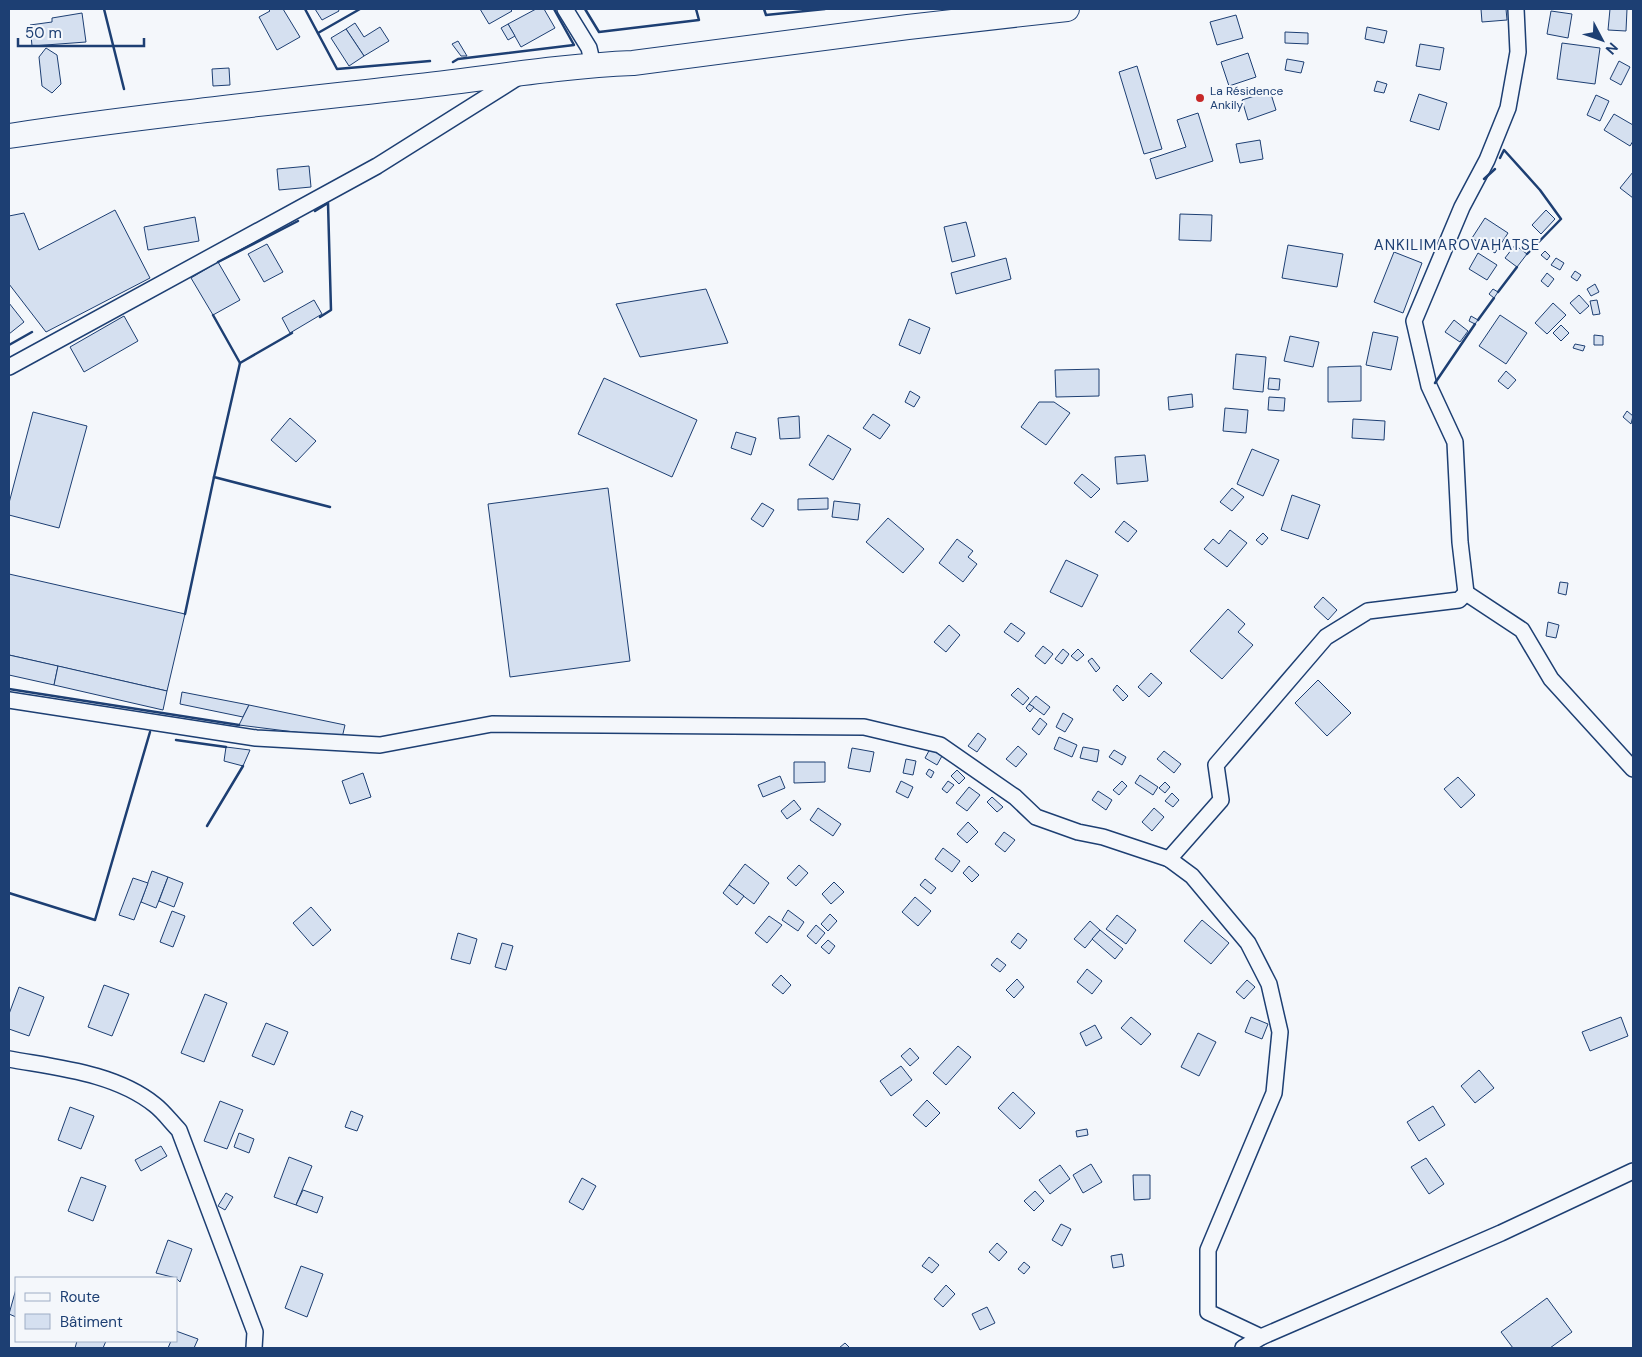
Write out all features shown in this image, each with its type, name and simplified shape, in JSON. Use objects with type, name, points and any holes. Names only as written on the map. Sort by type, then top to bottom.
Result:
[{"type":"main road","points":[[9,136],[116,120],[523,75],[593,65],[633,63],[908,27],[1067,9]]},
{"type":"street","points":[[564,9],[589,48],[593,65]]},
{"type":"street","points":[[1516,9],[1518,52],[1508,108],[1486,160],[1462,207],[1414,321],[1429,386],[1455,442],[1460,542],[1466,593],[1522,630],[1551,679],[1633,769]]},
{"type":"street","points":[[9,367],[377,166],[523,75]]},
{"type":"street","points":[[1169,859],[1221,800],[1216,765],[1326,638],[1368,611],[1459,600],[1466,593]]},
{"type":"street","points":[[9,700],[256,738],[380,745],[492,724],[864,726],[940,745],[1015,797],[1036,817],[1078,832],[1103,837],[1169,859],[1192,876],[1248,944],[1269,984],[1280,1032],[1274,1093],[1208,1250],[1208,1312],[1261,1337]]},
{"type":"street","points":[[9,1059],[79,1071],[133,1090],[156,1106],[179,1130],[255,1332],[254,1348]]},
{"type":"street","points":[[1244,1348],[1261,1337],[1501,1233],[1633,1171]]},
{"type":"building","points":[[268,9],[283,9],[300,37],[277,50],[259,17],[270,11]]},
{"type":"building","points":[[315,9],[338,9],[339,11],[322,20]]},
{"type":"building","points":[[480,9],[510,9],[512,11],[489,24]]},
{"type":"building","points":[[536,9],[544,9],[555,28],[521,47],[508,24]]},
{"type":"building","points":[[1481,9],[1506,9],[1507,20],[1482,22]]},
{"type":"building","points":[[1610,9],[1627,9],[1626,31],[1608,30]]},
{"type":"building","points":[[1551,11],[1572,14],[1568,38],[1547,34]]},
{"type":"building","points":[[82,13],[86,42],[32,46],[30,25],[52,22],[52,18]]},
{"type":"building","points":[[1236,15],[1243,38],[1217,45],[1210,22]]},
{"type":"building","points":[[355,23],[364,37],[380,27],[389,41],[364,56],[346,29]]},
{"type":"building","points":[[508,24],[515,36],[508,40],[501,28]]},
{"type":"building","points":[[1367,27],[1387,31],[1384,43],[1365,39]]},
{"type":"building","points":[[346,29],[364,56],[349,66],[331,38]]},
{"type":"building","points":[[1285,32],[1308,33],[1308,44],[1285,43]]},
{"type":"building","points":[[458,41],[467,56],[461,56],[452,44]]},
{"type":"building","points":[[1562,43],[1600,48],[1595,84],[1557,79]]},
{"type":"building","points":[[1420,44],[1444,48],[1440,70],[1416,66]]},
{"type":"building","points":[[46,48],[57,55],[61,84],[52,93],[42,86],[39,57]]},
{"type":"building","points":[[1248,53],[1256,77],[1229,86],[1221,62]]},
{"type":"building","points":[[1287,59],[1304,62],[1301,73],[1285,70]]},
{"type":"building","points":[[1619,61],[1630,67],[1621,85],[1610,79]]},
{"type":"building","points":[[1137,66],[1162,149],[1144,154],[1119,72]]},
{"type":"building","points":[[229,68],[230,85],[213,86],[212,69]]},
{"type":"building","points":[[1377,81],[1387,84],[1384,93],[1374,91]]},
{"type":"building","points":[[1270,91],[1276,110],[1248,120],[1242,100]]},
{"type":"building","points":[[1419,94],[1447,103],[1439,130],[1410,121]]},
{"type":"building","points":[[1596,95],[1609,101],[1600,121],[1587,115]]},
{"type":"building","points":[[1198,113],[1213,161],[1156,179],[1150,159],[1186,147],[1177,120]]},
{"type":"building","points":[[1614,114],[1633,125],[1633,141],[1630,146],[1604,130]]},
{"type":"building","points":[[1260,140],[1263,159],[1240,163],[1236,144]]},
{"type":"building","points":[[309,166],[311,187],[279,190],[277,169]]},
{"type":"building","points":[[1633,172],[1633,198],[1620,188]]},
{"type":"building","points":[[115,210],[150,278],[46,332],[9,284],[9,216],[24,213],[39,250]]},
{"type":"building","points":[[1546,210],[1555,219],[1541,234],[1532,225]]},
{"type":"building","points":[[1180,214],[1212,215],[1211,241],[1179,240]]},
{"type":"building","points":[[195,217],[199,241],[148,250],[144,227]]},
{"type":"building","points":[[1485,218],[1508,233],[1495,253],[1472,238]]},
{"type":"building","points":[[966,222],[975,256],[952,262],[944,227]]},
{"type":"building","points":[[267,244],[283,272],[264,282],[248,254]]},
{"type":"building","points":[[1288,245],[1343,254],[1337,287],[1282,278]]},
{"type":"building","points":[[1515,245],[1527,254],[1517,267],[1505,258]]},
{"type":"building","points":[[1545,251],[1550,256],[1547,260],[1541,255]]},
{"type":"building","points":[[1394,252],[1422,263],[1403,313],[1374,302]]},
{"type":"building","points":[[1478,253],[1497,265],[1487,280],[1469,269]]},
{"type":"building","points":[[1006,258],[1011,279],[956,294],[951,273]]},
{"type":"building","points":[[1556,258],[1564,263],[1560,270],[1551,265]]},
{"type":"building","points":[[218,262],[240,300],[213,315],[191,278]]},
{"type":"building","points":[[1575,271],[1581,275],[1577,281],[1571,277]]},
{"type":"building","points":[[1547,273],[1554,279],[1548,287],[1541,281]]},
{"type":"building","points":[[1595,284],[1599,292],[1591,296],[1587,289]]},
{"type":"building","points":[[706,289],[728,343],[640,357],[616,304]]},
{"type":"building","points":[[1493,289],[1498,292],[1494,298],[1489,294]]},
{"type":"building","points":[[1579,295],[1589,306],[1580,314],[1570,303]]},
{"type":"building","points":[[314,300],[322,314],[290,333],[282,318]]},
{"type":"building","points":[[1597,300],[1600,314],[1593,315],[1590,301]]},
{"type":"building","points":[[9,303],[24,322],[9,334]]},
{"type":"building","points":[[1553,303],[1566,315],[1547,334],[1535,323]]},
{"type":"building","points":[[1500,315],[1527,333],[1506,364],[1479,346]]},
{"type":"building","points":[[124,316],[138,341],[84,372],[70,347]]},
{"type":"building","points":[[1471,316],[1478,320],[1475,324],[1469,321]]},
{"type":"building","points":[[909,319],[930,328],[920,354],[899,345]]},
{"type":"building","points":[[1454,320],[1468,331],[1460,342],[1445,332]]},
{"type":"building","points":[[1561,325],[1569,333],[1561,341],[1553,333]]},
{"type":"building","points":[[1373,332],[1398,337],[1391,370],[1366,365]]},
{"type":"building","points":[[1594,335],[1603,336],[1603,345],[1594,345]]},
{"type":"building","points":[[1290,336],[1319,342],[1313,367],[1284,361]]},
{"type":"building","points":[[1575,344],[1585,346],[1583,351],[1573,348]]},
{"type":"building","points":[[1236,354],[1266,357],[1263,392],[1233,389]]},
{"type":"building","points":[[1361,366],[1361,401],[1328,402],[1328,367]]},
{"type":"building","points":[[1099,369],[1099,396],[1056,397],[1055,370]]},
{"type":"building","points":[[1506,371],[1516,380],[1508,389],[1498,381]]},
{"type":"building","points":[[604,378],[697,420],[672,477],[578,434]]},
{"type":"building","points":[[1269,378],[1280,379],[1279,390],[1268,389]]},
{"type":"building","points":[[910,391],[920,397],[914,407],[905,402]]},
{"type":"building","points":[[1192,394],[1193,407],[1169,410],[1168,397]]},
{"type":"building","points":[[1269,397],[1285,398],[1284,411],[1268,410]]},
{"type":"building","points":[[1039,402],[1054,402],[1070,413],[1046,445],[1021,427]]},
{"type":"building","points":[[1225,408],[1248,410],[1246,433],[1223,431]]},
{"type":"building","points":[[1627,411],[1633,416],[1631,424],[1623,417]]},
{"type":"building","points":[[33,412],[87,426],[59,528],[9,515],[9,503]]},
{"type":"building","points":[[873,414],[890,425],[880,439],[863,428]]},
{"type":"building","points":[[799,416],[800,438],[780,439],[778,418]]},
{"type":"building","points":[[290,418],[316,441],[296,462],[271,440]]},
{"type":"building","points":[[1353,419],[1385,421],[1384,440],[1352,438]]},
{"type":"building","points":[[736,432],[756,438],[751,455],[731,448]]},
{"type":"building","points":[[828,435],[851,449],[833,480],[809,465]]},
{"type":"building","points":[[1252,449],[1279,460],[1263,496],[1237,484]]},
{"type":"building","points":[[1145,455],[1148,481],[1117,484],[1115,457]]},
{"type":"building","points":[[1082,474],[1100,489],[1091,498],[1074,483]]},
{"type":"building","points":[[608,488],[630,661],[510,677],[488,504]]},
{"type":"building","points":[[1232,488],[1244,497],[1232,511],[1220,502]]},
{"type":"building","points":[[1292,495],[1320,505],[1308,539],[1281,530]]},
{"type":"building","points":[[828,498],[828,509],[798,510],[798,499]]},
{"type":"building","points":[[834,501],[860,504],[858,520],[832,517]]},
{"type":"building","points":[[762,503],[774,510],[763,527],[751,519]]},
{"type":"building","points":[[888,518],[924,549],[903,573],[866,542]]},
{"type":"building","points":[[1124,521],[1137,531],[1128,542],[1115,532]]},
{"type":"building","points":[[1230,530],[1247,543],[1227,567],[1204,549],[1213,539],[1219,544]]},
{"type":"building","points":[[1263,533],[1268,538],[1262,545],[1256,540]]},
{"type":"building","points":[[957,539],[973,551],[968,557],[977,564],[963,582],[939,563]]},
{"type":"building","points":[[1066,560],[1098,575],[1082,607],[1050,592]]},
{"type":"building","points":[[9,574],[185,614],[167,691],[9,655]]},
{"type":"building","points":[[1560,582],[1568,583],[1566,595],[1558,593]]},
{"type":"building","points":[[1323,597],[1337,610],[1328,620],[1314,607]]},
{"type":"building","points":[[1228,609],[1245,624],[1238,632],[1253,645],[1222,679],[1190,651]]},
{"type":"building","points":[[1548,622],[1559,625],[1556,638],[1546,636]]},
{"type":"building","points":[[1011,623],[1025,633],[1018,642],[1004,632]]},
{"type":"building","points":[[949,625],[960,635],[946,652],[934,642]]},
{"type":"building","points":[[1043,646],[1053,654],[1045,664],[1035,656]]},
{"type":"building","points":[[1063,649],[1069,654],[1062,664],[1055,659]]},
{"type":"building","points":[[1078,649],[1084,655],[1077,661],[1071,656]]},
{"type":"building","points":[[9,655],[58,666],[54,685],[9,675]]},
{"type":"building","points":[[1092,658],[1100,668],[1096,672],[1088,661]]},
{"type":"building","points":[[58,666],[167,691],[163,710],[54,685]]},
{"type":"building","points":[[1151,673],[1162,683],[1149,697],[1138,687]]},
{"type":"building","points":[[1318,680],[1351,713],[1327,736],[1295,703]]},
{"type":"building","points":[[1117,685],[1128,696],[1123,701],[1113,690]]},
{"type":"building","points":[[1018,688],[1029,698],[1023,705],[1011,695]]},
{"type":"building","points":[[182,692],[249,705],[243,717],[180,704]]},
{"type":"building","points":[[1036,696],[1050,707],[1044,715],[1029,704]]},
{"type":"building","points":[[1029,704],[1034,707],[1030,712],[1026,708]]},
{"type":"building","points":[[249,705],[345,725],[342,738],[239,725]]},
{"type":"building","points":[[1063,713],[1073,719],[1065,732],[1056,727]]},
{"type":"building","points":[[1040,718],[1047,724],[1039,735],[1032,729]]},
{"type":"building","points":[[978,733],[986,739],[977,752],[968,746]]},
{"type":"building","points":[[1059,737],[1077,745],[1072,757],[1054,749]]},
{"type":"building","points":[[1018,746],[1027,754],[1016,767],[1006,759]]},
{"type":"building","points":[[226,747],[250,750],[243,766],[224,761]]},
{"type":"building","points":[[1083,747],[1099,750],[1097,762],[1080,758]]},
{"type":"building","points":[[852,748],[874,752],[870,772],[848,768]]},
{"type":"building","points":[[930,749],[942,756],[937,765],[925,758]]},
{"type":"building","points":[[1114,750],[1126,757],[1122,765],[1109,757]]},
{"type":"building","points":[[1164,751],[1181,764],[1174,773],[1157,759]]},
{"type":"building","points":[[906,759],[916,761],[913,775],[903,773]]},
{"type":"building","points":[[794,762],[825,762],[825,782],[794,783]]},
{"type":"building","points":[[929,769],[934,772],[931,778],[926,774]]},
{"type":"building","points":[[957,770],[965,778],[959,784],[951,776]]},
{"type":"building","points":[[363,773],[371,797],[350,804],[342,781]]},
{"type":"building","points":[[1140,775],[1158,787],[1153,795],[1135,783]]},
{"type":"building","points":[[780,776],[785,788],[763,797],[758,785]]},
{"type":"building","points":[[1458,777],[1475,795],[1461,808],[1444,789]]},
{"type":"building","points":[[901,781],[913,787],[908,798],[896,792]]},
{"type":"building","points":[[948,781],[954,785],[947,793],[942,789]]},
{"type":"building","points":[[1122,781],[1127,786],[1119,795],[1113,790]]},
{"type":"building","points":[[1165,782],[1170,787],[1165,793],[1159,788]]},
{"type":"building","points":[[969,787],[980,795],[967,811],[956,803]]},
{"type":"building","points":[[1098,791],[1112,800],[1106,810],[1092,800]]},
{"type":"building","points":[[1172,793],[1179,800],[1173,807],[1165,801]]},
{"type":"building","points":[[992,797],[1003,807],[997,812],[987,802]]},
{"type":"building","points":[[794,800],[801,809],[787,819],[781,811]]},
{"type":"building","points":[[818,808],[841,824],[833,836],[810,820]]},
{"type":"building","points":[[1154,808],[1164,817],[1152,831],[1142,822]]},
{"type":"building","points":[[968,822],[978,832],[967,843],[957,834]]},
{"type":"building","points":[[1004,832],[1015,840],[1005,852],[995,844]]},
{"type":"building","points":[[943,848],[960,861],[952,872],[935,859]]},
{"type":"building","points":[[745,864],[769,883],[754,904],[729,885]]},
{"type":"building","points":[[799,865],[808,873],[796,886],[787,878]]},
{"type":"building","points":[[969,866],[979,875],[972,882],[963,873]]},
{"type":"building","points":[[152,871],[168,877],[156,908],[141,902]]},
{"type":"building","points":[[168,877],[183,883],[174,907],[159,901]]},
{"type":"building","points":[[133,878],[148,883],[134,920],[119,915]]},
{"type":"building","points":[[925,879],[936,888],[931,894],[920,885]]},
{"type":"building","points":[[834,882],[844,892],[831,904],[822,894]]},
{"type":"building","points":[[729,885],[744,896],[737,905],[723,893]]},
{"type":"building","points":[[915,897],[931,911],[918,926],[902,912]]},
{"type":"building","points":[[311,907],[331,930],[313,946],[293,923]]},
{"type":"building","points":[[788,910],[804,922],[798,931],[782,920]]},
{"type":"building","points":[[172,911],[185,916],[173,947],[160,942]]},
{"type":"building","points":[[830,914],[837,921],[828,931],[821,924]]},
{"type":"building","points":[[1117,915],[1136,930],[1126,944],[1106,929]]},
{"type":"building","points":[[769,916],[782,925],[767,943],[755,933]]},
{"type":"building","points":[[1202,920],[1229,943],[1211,964],[1184,941]]},
{"type":"building","points":[[1090,921],[1100,930],[1085,948],[1074,939]]},
{"type":"building","points":[[816,925],[825,933],[816,944],[807,936]]},
{"type":"building","points":[[1100,930],[1123,949],[1115,959],[1092,939]]},
{"type":"building","points":[[458,933],[477,939],[470,964],[451,959]]},
{"type":"building","points":[[1018,933],[1027,940],[1020,949],[1011,942]]},
{"type":"building","points":[[828,940],[835,946],[829,954],[821,947]]},
{"type":"building","points":[[502,943],[513,946],[506,970],[495,967]]},
{"type":"building","points":[[997,958],[1006,965],[1000,972],[991,965]]},
{"type":"building","points":[[1087,969],[1102,981],[1092,994],[1077,982]]},
{"type":"building","points":[[781,975],[791,985],[783,994],[772,985]]},
{"type":"building","points":[[1017,979],[1024,987],[1014,998],[1006,990]]},
{"type":"building","points":[[1247,980],[1255,987],[1244,999],[1236,992]]},
{"type":"building","points":[[104,985],[129,994],[112,1036],[88,1027]]},
{"type":"building","points":[[19,987],[44,997],[29,1036],[9,1029],[9,1014]]},
{"type":"building","points":[[205,994],[227,1003],[204,1062],[181,1053]]},
{"type":"building","points":[[1131,1017],[1151,1034],[1141,1045],[1121,1028]]},
{"type":"building","points":[[1251,1017],[1268,1024],[1262,1039],[1245,1032]]},
{"type":"building","points":[[1621,1017],[1628,1036],[1590,1051],[1582,1032]]},
{"type":"building","points":[[266,1023],[288,1032],[274,1065],[252,1056]]},
{"type":"building","points":[[1095,1025],[1102,1038],[1086,1046],[1080,1033]]},
{"type":"building","points":[[1198,1033],[1216,1042],[1199,1076],[1181,1067]]},
{"type":"building","points":[[958,1046],[971,1057],[946,1085],[933,1073]]},
{"type":"building","points":[[910,1048],[919,1058],[910,1066],[901,1056]]},
{"type":"building","points":[[901,1066],[912,1080],[891,1096],[880,1081]]},
{"type":"building","points":[[1479,1070],[1494,1088],[1475,1103],[1461,1086]]},
{"type":"building","points":[[1013,1092],[1035,1113],[1020,1129],[998,1108]]},
{"type":"building","points":[[927,1100],[940,1113],[926,1127],[913,1115]]},
{"type":"building","points":[[220,1101],[243,1110],[227,1149],[204,1141]]},
{"type":"building","points":[[1433,1106],[1445,1125],[1419,1141],[1407,1122]]},
{"type":"building","points":[[70,1107],[94,1116],[81,1149],[58,1140]]},
{"type":"building","points":[[351,1111],[363,1116],[357,1131],[345,1127]]},
{"type":"building","points":[[1087,1129],[1088,1135],[1077,1137],[1076,1131]]},
{"type":"building","points":[[239,1133],[254,1139],[249,1153],[234,1147]]},
{"type":"building","points":[[161,1146],[167,1156],[141,1171],[135,1160]]},
{"type":"building","points":[[289,1157],[312,1166],[296,1205],[274,1197]]},
{"type":"building","points":[[1426,1158],[1444,1184],[1429,1194],[1411,1167]]},
{"type":"building","points":[[1091,1164],[1102,1182],[1083,1193],[1073,1175]]},
{"type":"building","points":[[1060,1165],[1070,1179],[1050,1194],[1039,1180]]},
{"type":"building","points":[[1133,1175],[1150,1175],[1150,1199],[1134,1200]]},
{"type":"building","points":[[81,1177],[106,1186],[93,1221],[68,1211]]},
{"type":"building","points":[[582,1178],[596,1186],[583,1210],[569,1202]]},
{"type":"building","points":[[303,1190],[323,1197],[317,1213],[296,1205]]},
{"type":"building","points":[[1035,1191],[1044,1201],[1034,1211],[1024,1201]]},
{"type":"building","points":[[226,1193],[233,1197],[225,1210],[218,1206]]},
{"type":"building","points":[[1061,1224],[1071,1229],[1062,1246],[1052,1240]]},
{"type":"building","points":[[168,1240],[192,1249],[180,1282],[178,1277],[156,1273]]},
{"type":"building","points":[[997,1243],[1007,1252],[999,1261],[989,1252]]},
{"type":"building","points":[[1122,1254],[1124,1266],[1113,1268],[1111,1256]]},
{"type":"building","points":[[929,1257],[939,1265],[932,1273],[922,1266]]},
{"type":"building","points":[[1024,1262],[1030,1267],[1024,1274],[1018,1269]]},
{"type":"building","points":[[301,1266],[323,1274],[307,1317],[285,1308]]},
{"type":"building","points":[[946,1285],[955,1294],[943,1307],[934,1299]]},
{"type":"building","points":[[15,1293],[15,1317],[9,1314]]},
{"type":"building","points":[[1547,1298],[1572,1332],[1550,1348],[1513,1348],[1501,1332]]},
{"type":"building","points":[[987,1307],[995,1323],[980,1330],[972,1314]]},
{"type":"building","points":[[178,1332],[198,1339],[194,1348],[168,1348],[171,1342],[178,1342]]},
{"type":"building","points":[[77,1342],[106,1342],[103,1348],[75,1348]]},
{"type":"building","points":[[845,1343],[850,1348],[839,1348]]},
{"type":"wall","points":[[104,9],[124,89]]},
{"type":"wall","points":[[305,9],[337,69],[430,61]]},
{"type":"wall","points":[[318,33],[360,9]]},
{"type":"wall","points":[[453,62],[458,59],[574,45],[554,9]]},
{"type":"wall","points":[[585,9],[599,32],[699,20],[696,9]]},
{"type":"wall","points":[[764,9],[766,15],[825,9]]},
{"type":"wall","points":[[1500,158],[1504,150],[1540,190],[1561,219],[1527,254]]},
{"type":"wall","points":[[1484,179],[1495,169]]},
{"type":"wall","points":[[315,211],[328,203],[331,310],[320,317]]},
{"type":"wall","points":[[218,262],[298,221]]},
{"type":"wall","points":[[1498,292],[1517,267]]},
{"type":"wall","points":[[1478,320],[1494,298]]},
{"type":"wall","points":[[213,315],[240,363],[292,333]]},
{"type":"wall","points":[[1435,383],[1475,324]]},
{"type":"wall","points":[[9,345],[32,332]]},
{"type":"wall","points":[[240,363],[214,477],[330,507]]},
{"type":"wall","points":[[185,614],[214,477]]},
{"type":"wall","points":[[9,689],[239,725]]},
{"type":"wall","points":[[9,893],[95,920],[150,732]]},
{"type":"wall","points":[[176,740],[226,747]]},
{"type":"wall","points":[[207,826],[243,766]]},
{"type":"place","name":"La Résidence Ankily","points":[[1200,98]]},
{"type":"district","name":"ANKILIMAROVAHATSE","points":[[1457,245]]}]
